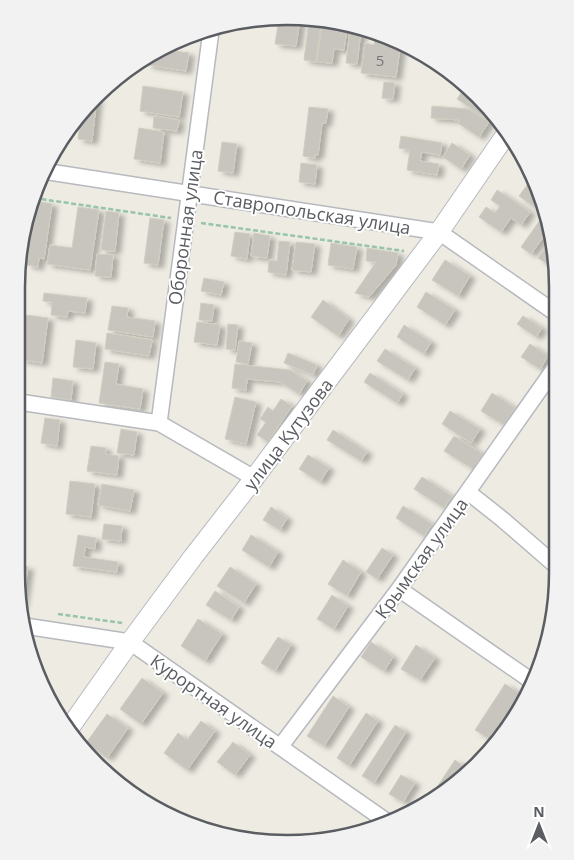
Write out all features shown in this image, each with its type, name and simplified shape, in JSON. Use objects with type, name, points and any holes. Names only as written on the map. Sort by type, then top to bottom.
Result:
[{"type":"street","name":"Оборонная улица","points":[[158,423],[210,37]]},
{"type":"street","name":"улица Кутузова","points":[[73,724],[193,557],[439,232],[503,139]]},
{"type":"street","name":"Ставропольская улица","points":[[51,172],[439,232],[549,308]]},
{"type":"street","name":"Крымская улица","points":[[280,747],[399,589],[549,376]]},
{"type":"street","points":[[25,403],[158,423],[254,478]]},
{"type":"street","points":[[468,492],[549,560]]},
{"type":"street","points":[[399,589],[527,678]]},
{"type":"street","name":"Курортная улица","points":[[31,627],[130,642],[381,817]]},
{"type":"path","points":[[41,199],[423,253]]},
{"type":"path","points":[[49,613],[113,622]]},
{"type":"building","points":[[278,26],[299,26],[296,46],[275,44]]},
{"type":"building","points":[[308,26],[320,27],[316,62],[304,60]]},
{"type":"building","points":[[321,27],[346,32],[344,50],[334,49],[332,63],[317,62]]},
{"type":"building","points":[[350,33],[360,36],[357,64],[346,63]]},
{"type":"building","points":[[375,40],[400,51],[396,77],[361,73],[365,43],[374,45]]},
{"type":"building","points":[[174,51],[189,53],[186,71],[148,65]]},
{"type":"building","points":[[384,82],[395,83],[393,99],[382,98]]},
{"type":"building","points":[[143,86],[183,92],[179,117],[140,111]]},
{"type":"building","points":[[462,92],[489,120],[457,99]]},
{"type":"building","points":[[432,106],[468,109],[489,122],[479,137],[458,123],[460,120],[431,118]]},
{"type":"building","points":[[309,107],[328,109],[326,123],[322,123],[318,155],[315,155],[315,158],[303,156]]},
{"type":"building","points":[[96,108],[92,141],[78,139],[80,127]]},
{"type":"building","points":[[154,116],[179,120],[177,131],[153,128]]},
{"type":"building","points":[[139,128],[164,132],[160,163],[134,159]]},
{"type":"building","points":[[401,136],[442,143],[440,155],[422,152],[420,161],[439,164],[437,175],[407,170],[410,150],[399,148]]},
{"type":"building","points":[[222,142],[237,144],[233,173],[218,171]]},
{"type":"building","points":[[452,143],[470,155],[461,169],[443,157]]},
{"type":"building","points":[[301,163],[317,165],[315,184],[299,182]]},
{"type":"building","points":[[528,184],[537,209],[519,196]]},
{"type":"building","points":[[497,190],[530,212],[521,225],[511,218],[501,232],[479,217],[486,207],[495,213],[500,206],[491,200]]},
{"type":"building","points":[[40,202],[52,204],[44,259],[39,258],[38,267],[27,265],[33,225]]},
{"type":"building","points":[[78,207],[99,210],[90,270],[47,264],[50,245],[72,248]]},
{"type":"building","points":[[106,211],[119,213],[115,251],[101,250]]},
{"type":"building","points":[[150,218],[164,220],[158,265],[144,263]]},
{"type":"building","points":[[540,220],[544,236],[531,254],[521,247]]},
{"type":"building","points":[[235,232],[250,234],[247,259],[231,256]]},
{"type":"building","points":[[254,233],[270,236],[267,258],[251,256]]},
{"type":"building","points":[[279,241],[290,242],[286,275],[268,272],[269,260],[277,261]]},
{"type":"building","points":[[296,242],[315,244],[311,272],[292,270]]},
{"type":"building","points":[[331,243],[357,247],[353,269],[328,265]]},
{"type":"building","points":[[546,247],[548,264],[538,258]]},
{"type":"building","points":[[367,248],[398,253],[396,265],[369,297],[355,293],[376,262],[366,261]]},
{"type":"building","points":[[97,254],[113,255],[111,277],[95,276]]},
{"type":"building","points":[[445,260],[470,276],[458,296],[432,280]]},
{"type":"building","points":[[204,278],[224,282],[221,295],[201,291]]},
{"type":"building","points":[[426,292],[455,310],[445,325],[417,307]]},
{"type":"building","points":[[44,293],[87,298],[85,313],[68,311],[67,317],[51,315],[52,302],[43,301]]},
{"type":"building","points":[[323,300],[349,319],[338,336],[311,317]]},
{"type":"building","points":[[201,303],[214,305],[212,321],[199,320]]},
{"type":"building","points":[[112,306],[128,308],[127,317],[155,321],[153,337],[108,330]]},
{"type":"building","points":[[26,315],[48,318],[42,363],[25,361]]},
{"type":"building","points":[[523,316],[542,328],[536,337],[517,324]]},
{"type":"building","points":[[197,322],[220,325],[217,345],[194,342]]},
{"type":"building","points":[[228,324],[238,325],[235,350],[226,349]]},
{"type":"building","points":[[404,325],[431,342],[424,354],[397,337]]},
{"type":"building","points":[[107,333],[152,340],[149,356],[105,349]]},
{"type":"building","points":[[76,340],[96,343],[93,369],[73,367]]},
{"type":"building","points":[[239,341],[252,343],[248,364],[236,362]]},
{"type":"building","points":[[530,344],[548,356],[540,369],[521,357]]},
{"type":"building","points":[[385,349],[415,368],[408,380],[377,361]]},
{"type":"building","points":[[288,353],[317,365],[313,375],[284,363]]},
{"type":"building","points":[[105,362],[119,364],[116,384],[143,389],[140,409],[99,403]]},
{"type":"building","points":[[235,364],[290,370],[307,381],[299,394],[280,382],[247,379],[246,390],[232,388]]},
{"type":"building","points":[[370,373],[403,394],[397,403],[364,382]]},
{"type":"building","points":[[53,378],[73,381],[71,400],[51,397]]},
{"type":"building","points":[[492,393],[515,408],[504,425],[481,411]]},
{"type":"building","points":[[235,397],[256,402],[246,444],[225,439]]},
{"type":"building","points":[[281,399],[292,406],[268,442],[257,435],[266,422],[260,419],[268,407],[273,411]]},
{"type":"building","points":[[450,411],[480,429],[471,443],[442,424]]},
{"type":"building","points":[[45,418],[60,420],[57,446],[41,443]]},
{"type":"building","points":[[121,429],[137,432],[134,455],[117,453]]},
{"type":"building","points":[[333,430],[367,452],[361,461],[327,440]]},
{"type":"building","points":[[454,436],[483,454],[473,469],[444,451]]},
{"type":"building","points":[[91,446],[106,448],[105,454],[119,456],[117,475],[87,471]]},
{"type":"building","points":[[308,455],[329,468],[320,482],[299,469]]},
{"type":"building","points":[[422,477],[452,496],[444,508],[414,489]]},
{"type":"building","points":[[70,481],[95,484],[91,517],[66,514]]},
{"type":"building","points":[[102,484],[134,490],[130,511],[98,505]]},
{"type":"building","points":[[403,506],[432,524],[424,536],[396,518]]},
{"type":"building","points":[[271,507],[287,518],[280,530],[263,520]]},
{"type":"building","points":[[104,524],[122,526],[121,541],[102,539]]},
{"type":"building","points":[[78,535],[96,538],[95,549],[85,547],[84,557],[118,562],[117,572],[73,566]]},
{"type":"building","points":[[251,535],[278,552],[269,567],[242,550]]},
{"type":"building","points":[[382,548],[393,555],[377,579],[366,572]]},
{"type":"building","points":[[343,560],[361,572],[347,596],[328,584]]},
{"type":"building","points":[[25,567],[28,567],[26,583]]},
{"type":"building","points":[[230,567],[256,584],[244,603],[217,586]]},
{"type":"building","points":[[215,591],[239,607],[231,620],[206,605]]},
{"type":"building","points":[[332,595],[348,606],[334,629],[317,619]]},
{"type":"building","points":[[198,619],[222,634],[205,661],[181,646]]},
{"type":"building","points":[[278,637],[291,645],[275,671],[261,663]]},
{"type":"building","points":[[371,642],[393,657],[384,671],[361,657]]},
{"type":"building","points":[[416,645],[435,658],[420,680],[401,669]]},
{"type":"building","points":[[142,678],[163,693],[141,724],[120,709]]},
{"type":"building","points":[[505,684],[520,693],[505,719],[489,739],[475,730]]},
{"type":"building","points":[[333,696],[349,707],[324,746],[307,736]]},
{"type":"building","points":[[366,713],[378,721],[349,766],[337,758]]},
{"type":"building","points":[[107,714],[128,728],[107,758],[87,742]]},
{"type":"building","points":[[201,721],[215,731],[187,770],[164,753],[178,733],[187,740]]},
{"type":"building","points":[[395,725],[406,732],[374,783],[362,776]]},
{"type":"building","points":[[233,742],[250,755],[235,775],[217,762]]},
{"type":"building","points":[[455,760],[464,766],[460,770],[436,789]]},
{"type":"building","points":[[401,775],[415,783],[403,802],[389,794]]}]
